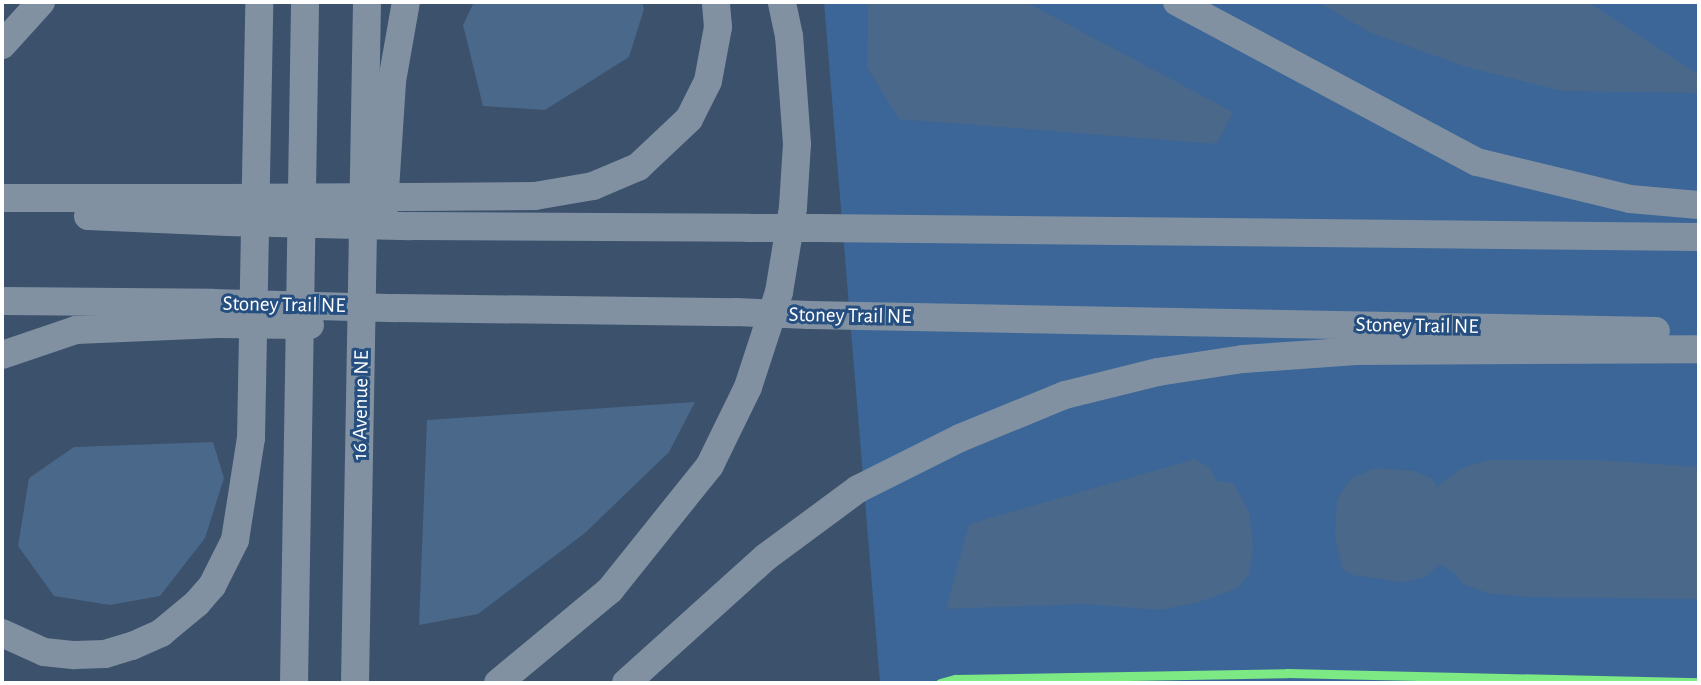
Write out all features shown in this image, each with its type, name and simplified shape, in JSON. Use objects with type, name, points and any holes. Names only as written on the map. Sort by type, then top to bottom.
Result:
[{"type":"highway","points":[[2,46],[41,2]]},
{"type":"highway","points":[[2,633],[44,652],[105,654],[132,646],[161,633],[197,603],[212,586],[235,540],[251,438],[259,2]]},
{"type":"highway","points":[[294,683],[305,2]]},
{"type":"highway","name":"16 Avenue NE","points":[[355,683],[367,2]]},
{"type":"highway","points":[[361,384],[374,364],[392,80],[406,2]]},
{"type":"highway","points":[[2,213],[229,210],[411,197],[535,196],[593,186],[638,167],[689,119],[708,81],[718,27],[716,2]]},
{"type":"highway","points":[[498,683],[610,590],[710,464],[748,387],[779,292],[793,207],[797,144],[789,36],[782,2]]},
{"type":"highway","points":[[1178,2],[1341,92],[1477,162],[1630,199],[1699,205]]},
{"type":"highway","points":[[1217,2],[1328,71],[1341,92]]},
{"type":"highway","points":[[2,198],[229,210],[411,226],[1699,237]]},
{"type":"highway","name":"Stoney Trail NE","points":[[2,301],[216,314],[731,318],[747,324],[778,314],[1699,332]]},
{"type":"highway","points":[[2,355],[20,345],[76,330],[216,314]]},
{"type":"highway","points":[[626,683],[766,557],[858,489],[960,438],[1065,395],[1158,372],[1243,359],[1356,351],[1699,349]]},
{"type":"shaded area","points":[[474,2],[642,2],[644,9],[629,57],[545,110],[483,106],[463,25]]},
{"type":"shaded area","points":[[824,2],[1699,2],[1699,683],[880,683]]},
{"type":"shaded area","points":[[868,2],[1026,2],[1233,112],[1217,144],[899,119],[867,67]]},
{"type":"shaded area","points":[[1318,2],[1588,2],[1699,75],[1699,93],[1562,91],[1463,66],[1369,32]]},
{"type":"shaded area","points":[[695,402],[669,452],[585,533],[478,614],[419,625],[427,420]]},
{"type":"shaded area","points":[[213,442],[224,478],[205,538],[160,596],[110,605],[54,596],[18,546],[29,478],[74,447]]},
{"type":"shaded area","points":[[1195,459],[1210,468],[1216,481],[1233,483],[1249,512],[1253,547],[1249,574],[1237,588],[1197,603],[1159,610],[1083,604],[946,609],[969,524]]},
{"type":"shaded area","points":[[1489,460],[1598,460],[1699,467],[1699,599],[1528,597],[1487,593],[1463,584],[1454,572],[1439,565],[1425,577],[1403,582],[1352,575],[1343,570],[1335,538],[1337,500],[1350,479],[1375,468],[1414,471],[1433,479],[1437,487],[1462,468]]},
{"type":"cycle path","points":[[940,683],[955,679],[1287,673],[1699,682]]}]
